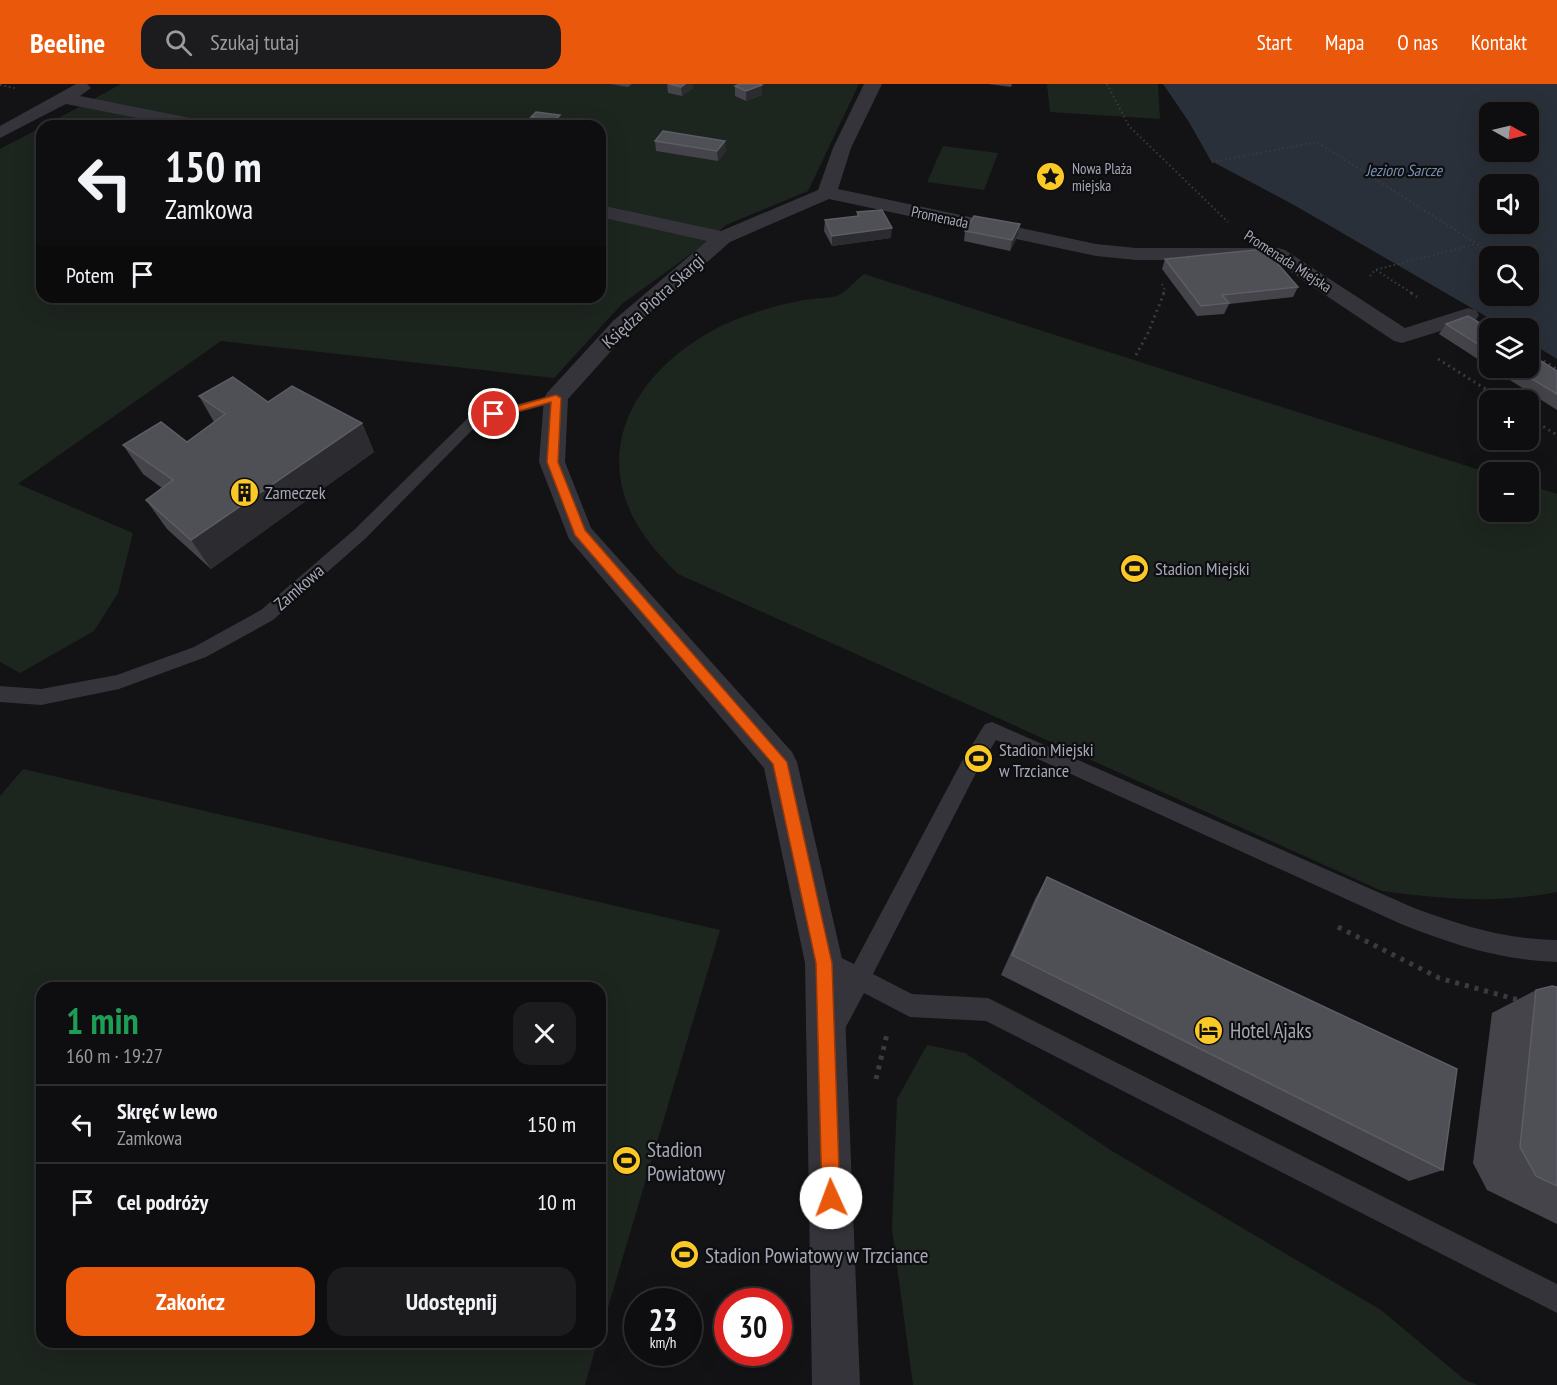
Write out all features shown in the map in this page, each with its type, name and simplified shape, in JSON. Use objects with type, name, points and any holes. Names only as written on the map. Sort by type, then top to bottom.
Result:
[{"type":"street","points":[[0,133],[89,84]]},
{"type":"street","points":[[827,193],[842,148],[873,84]]},
{"type":"street","points":[[63,98],[175,120]]},
{"type":"street","name":"Księdza Piotra Skargi","points":[[556,398],[621,326],[723,238],[827,193]]},
{"type":"street","name":"Promenada","points":[[827,193],[1096,250],[1146,254],[1278,254]]},
{"type":"street","name":"Księdza Piotra Skargi","points":[[606,212],[723,238]]},
{"type":"street","name":"Promenada Miejska","points":[[1278,254],[1402,336]]},
{"type":"street","points":[[1402,336],[1461,317]]},
{"type":"street","points":[[556,398],[552,462],[579,532],[780,762],[823,960],[836,1385]]},
{"type":"lane","name":"Zamkowa","points":[[0,694],[41,697],[119,682],[200,652],[267,615],[360,534],[474,420],[556,398]]},
{"type":"lane","points":[[826,1041],[969,766],[992,730],[1409,917],[1462,936],[1521,950],[1557,951]]},
{"type":"lane","points":[[823,960],[910,1005],[988,1010],[1557,1299]]},
{"type":"path","name":"Promenada Miejska","points":[[1107,84],[1129,126],[1224,219],[1278,254]]},
{"type":"path","points":[[1212,162],[1317,142],[1480,246]]},
{"type":"path","points":[[1461,317],[1375,270],[1477,244]]},
{"type":"path","points":[[1136,355],[1148,333],[1165,290],[1146,254]]},
{"type":"path","points":[[1402,336],[1487,390]]},
{"type":"path","points":[[1539,358],[1557,369]]},
{"type":"path","points":[[1539,424],[1557,435]]},
{"type":"path","points":[[1336,926],[1439,978],[1530,1003]]},
{"type":"path","points":[[875,1085],[896,998]]},
{"type":"shaded area","points":[[121,84],[859,84],[808,191],[726,225],[706,243],[622,304],[554,378],[221,341],[18,484],[133,533],[118,593],[94,631],[20,673],[0,662],[0,149],[36,130],[36,303],[606,303],[606,120],[55,120]]},
{"type":"shaded area","points":[[1047,84],[1158,84],[1160,119],[1050,112]]},
{"type":"shaded area","points":[[943,146],[998,153],[984,190],[927,182]]},
{"type":"shaded area","name":"Stadion Miejski","points":[[864,274],[1479,470],[1479,522],[1539,522],[1539,488],[1557,494],[1557,892],[1513,898],[1470,899],[1382,891],[678,574],[639,528],[623,489],[619,459],[624,429],[636,402],[653,378],[675,356],[701,337],[730,322],[766,309],[804,300],[831,297],[846,290]]},
{"type":"shaded area","name":"Stadion Powiatowy","points":[[23,769],[720,930],[606,1314],[606,982],[36,982],[36,1348],[596,1348],[585,1385],[0,1385],[0,796]]},
{"type":"shaded area","points":[[927,1045],[965,1053],[1112,1151],[1381,1310],[1465,1380],[1478,1385],[913,1385],[892,1229],[897,1099]]},
{"type":"water","name":"Jezioro Sarcze","points":[[1163,84],[1557,84],[1557,359],[1539,348],[1539,318],[1489,318],[1294,205],[1211,161],[1189,122]]},
{"type":"building","points":[[669,84],[685,84],[681,87]]},
{"type":"building","points":[[740,84],[762,85],[746,91],[735,86]]},
{"type":"building","points":[[536,112],[560,115],[555,120],[532,120],[534,117],[531,117]]},
{"type":"building","points":[[663,131],[725,141],[717,151],[655,141]]},
{"type":"building","points":[[882,210],[892,228],[832,236],[825,220],[859,216],[857,212]]},
{"type":"building","points":[[974,216],[1020,224],[1012,240],[965,231]]},
{"type":"building","points":[[1265,249],[1298,287],[1222,295],[1229,303],[1201,306],[1165,259]]},
{"type":"building","points":[[1468,316],[1479,322],[1479,345],[1446,324]]},
{"type":"building","points":[[1539,360],[1557,371],[1557,394],[1531,378],[1539,378]]},
{"type":"building","points":[[233,377],[268,402],[292,386],[362,423],[191,540],[146,500],[173,480],[123,445],[161,422],[187,442],[225,414],[199,396]]},
{"type":"building","name":"Hotel Ajaks","points":[[1047,877],[1457,1069],[1443,1170],[1012,955]]},
{"type":"building","points":[[1557,987],[1557,1186],[1536,1176],[1520,1147],[1536,990]]},
{"type":"place","name":"Nowa Plaża miejska","points":[[1051,177]]},
{"type":"place","name":"Zameczek","points":[[244,492]]},
{"type":"place","name":"Stadion Miejski","points":[[1134,568]]},
{"type":"place","name":"Stadion Miejski w Trzciance","points":[[978,759]]},
{"type":"place","name":"Hotel Ajaks","points":[[1209,1030]]},
{"type":"place","name":"Stadion Powiatowy","points":[[626,1161]]},
{"type":"place","name":"Stadion Powiatowy w Trzciance","points":[[684,1255]]},
{"type":"route","points":[[494,414],[556,398],[552,462],[579,532],[780,762],[824,963],[831,1198]]}]
